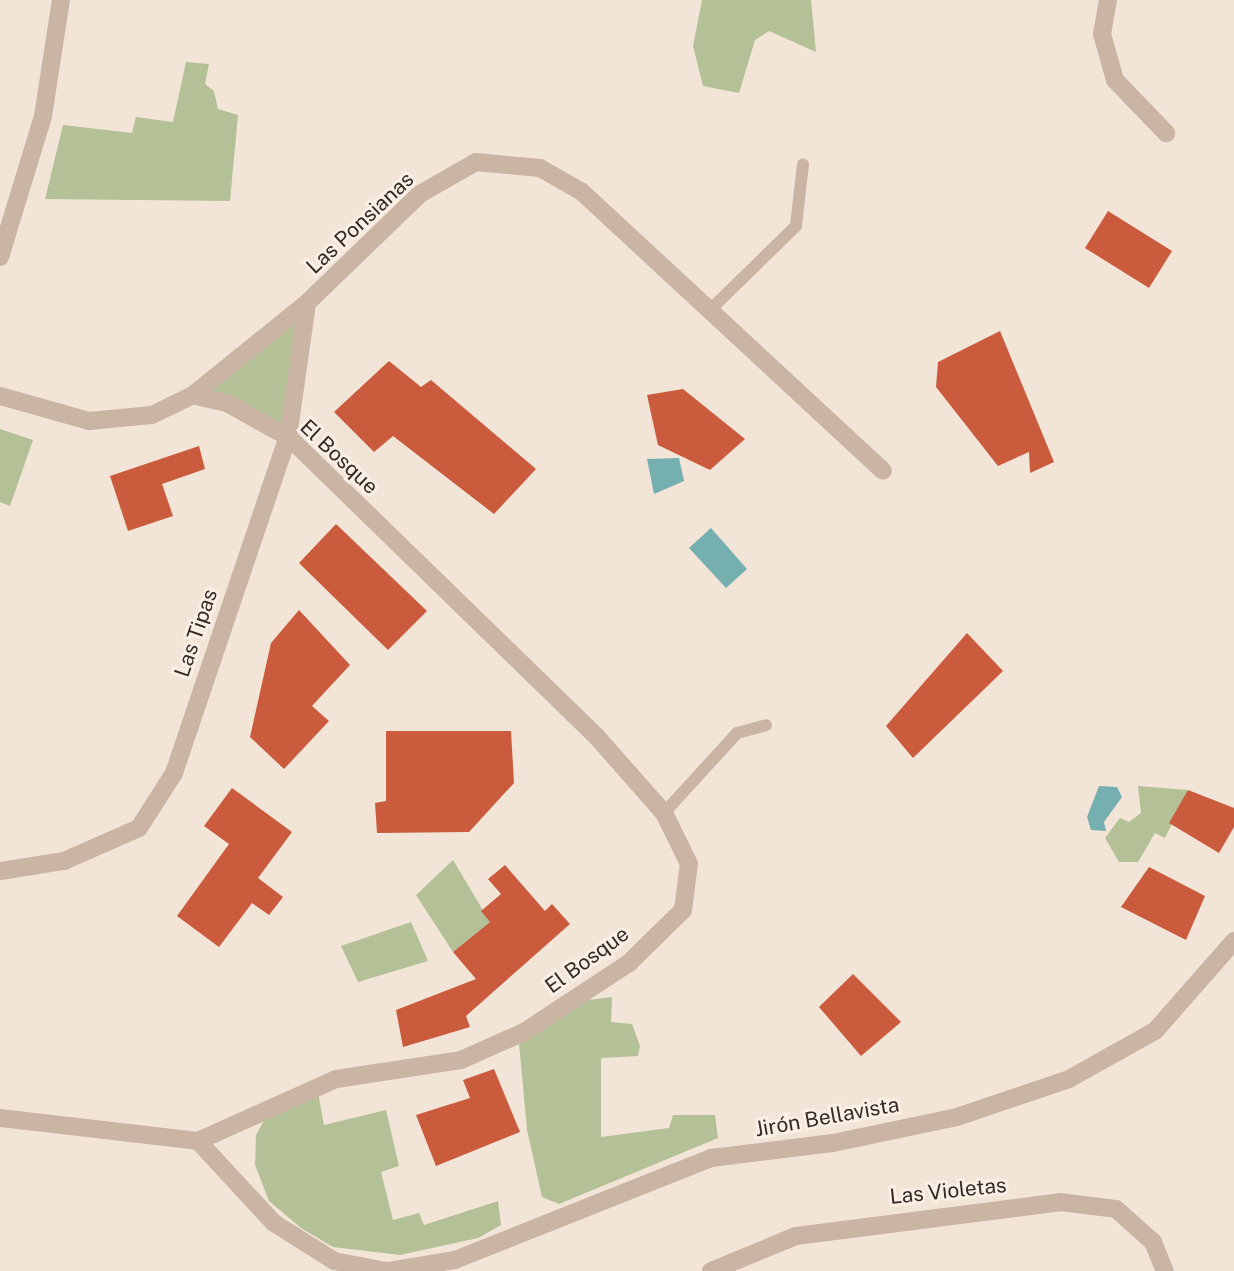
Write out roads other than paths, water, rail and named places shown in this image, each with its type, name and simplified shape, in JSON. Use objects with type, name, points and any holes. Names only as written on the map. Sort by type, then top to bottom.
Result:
[{"type":"street","points":[[0,257],[43,116],[61,0]]},
{"type":"street","points":[[1108,0],[1102,34],[1115,80],[1166,133]]},
{"type":"street","name":"Las Ponsianas","points":[[0,396],[89,421],[152,415],[193,395],[307,303],[420,194],[476,162],[540,168],[582,192],[712,308],[883,471]]},
{"type":"street","name":"Las Tipas","points":[[0,870],[64,861],[139,828],[174,773],[288,437],[307,303]]},
{"type":"street","name":"El Bosque","points":[[193,395],[227,403],[288,437],[596,736],[664,813],[689,864],[683,910],[629,963],[524,1032],[461,1060],[336,1079],[198,1141]]},
{"type":"street","name":"Jirón Bellavista","points":[[198,1141],[274,1223],[334,1261],[388,1271],[455,1261],[711,1158],[833,1143],[957,1116],[1069,1079],[1155,1031],[1234,941]]},
{"type":"street","points":[[1218,962],[1234,972]]},
{"type":"street","points":[[0,1118],[198,1141]]},
{"type":"street","name":"Las Violetas","points":[[711,1271],[796,1236],[1060,1202],[1116,1209],[1153,1242],[1165,1271]]},
{"type":"lane","points":[[712,308],[796,226],[803,164]]},
{"type":"lane","points":[[664,813],[737,733],[766,725]]},
{"type":"water","points":[[679,458],[684,481],[654,494],[647,459]]},
{"type":"water","points":[[711,528],[747,569],[726,588],[689,548]]},
{"type":"water","points":[[1099,786],[1117,787],[1122,797],[1104,822],[1106,831],[1091,830],[1087,817]]}]
